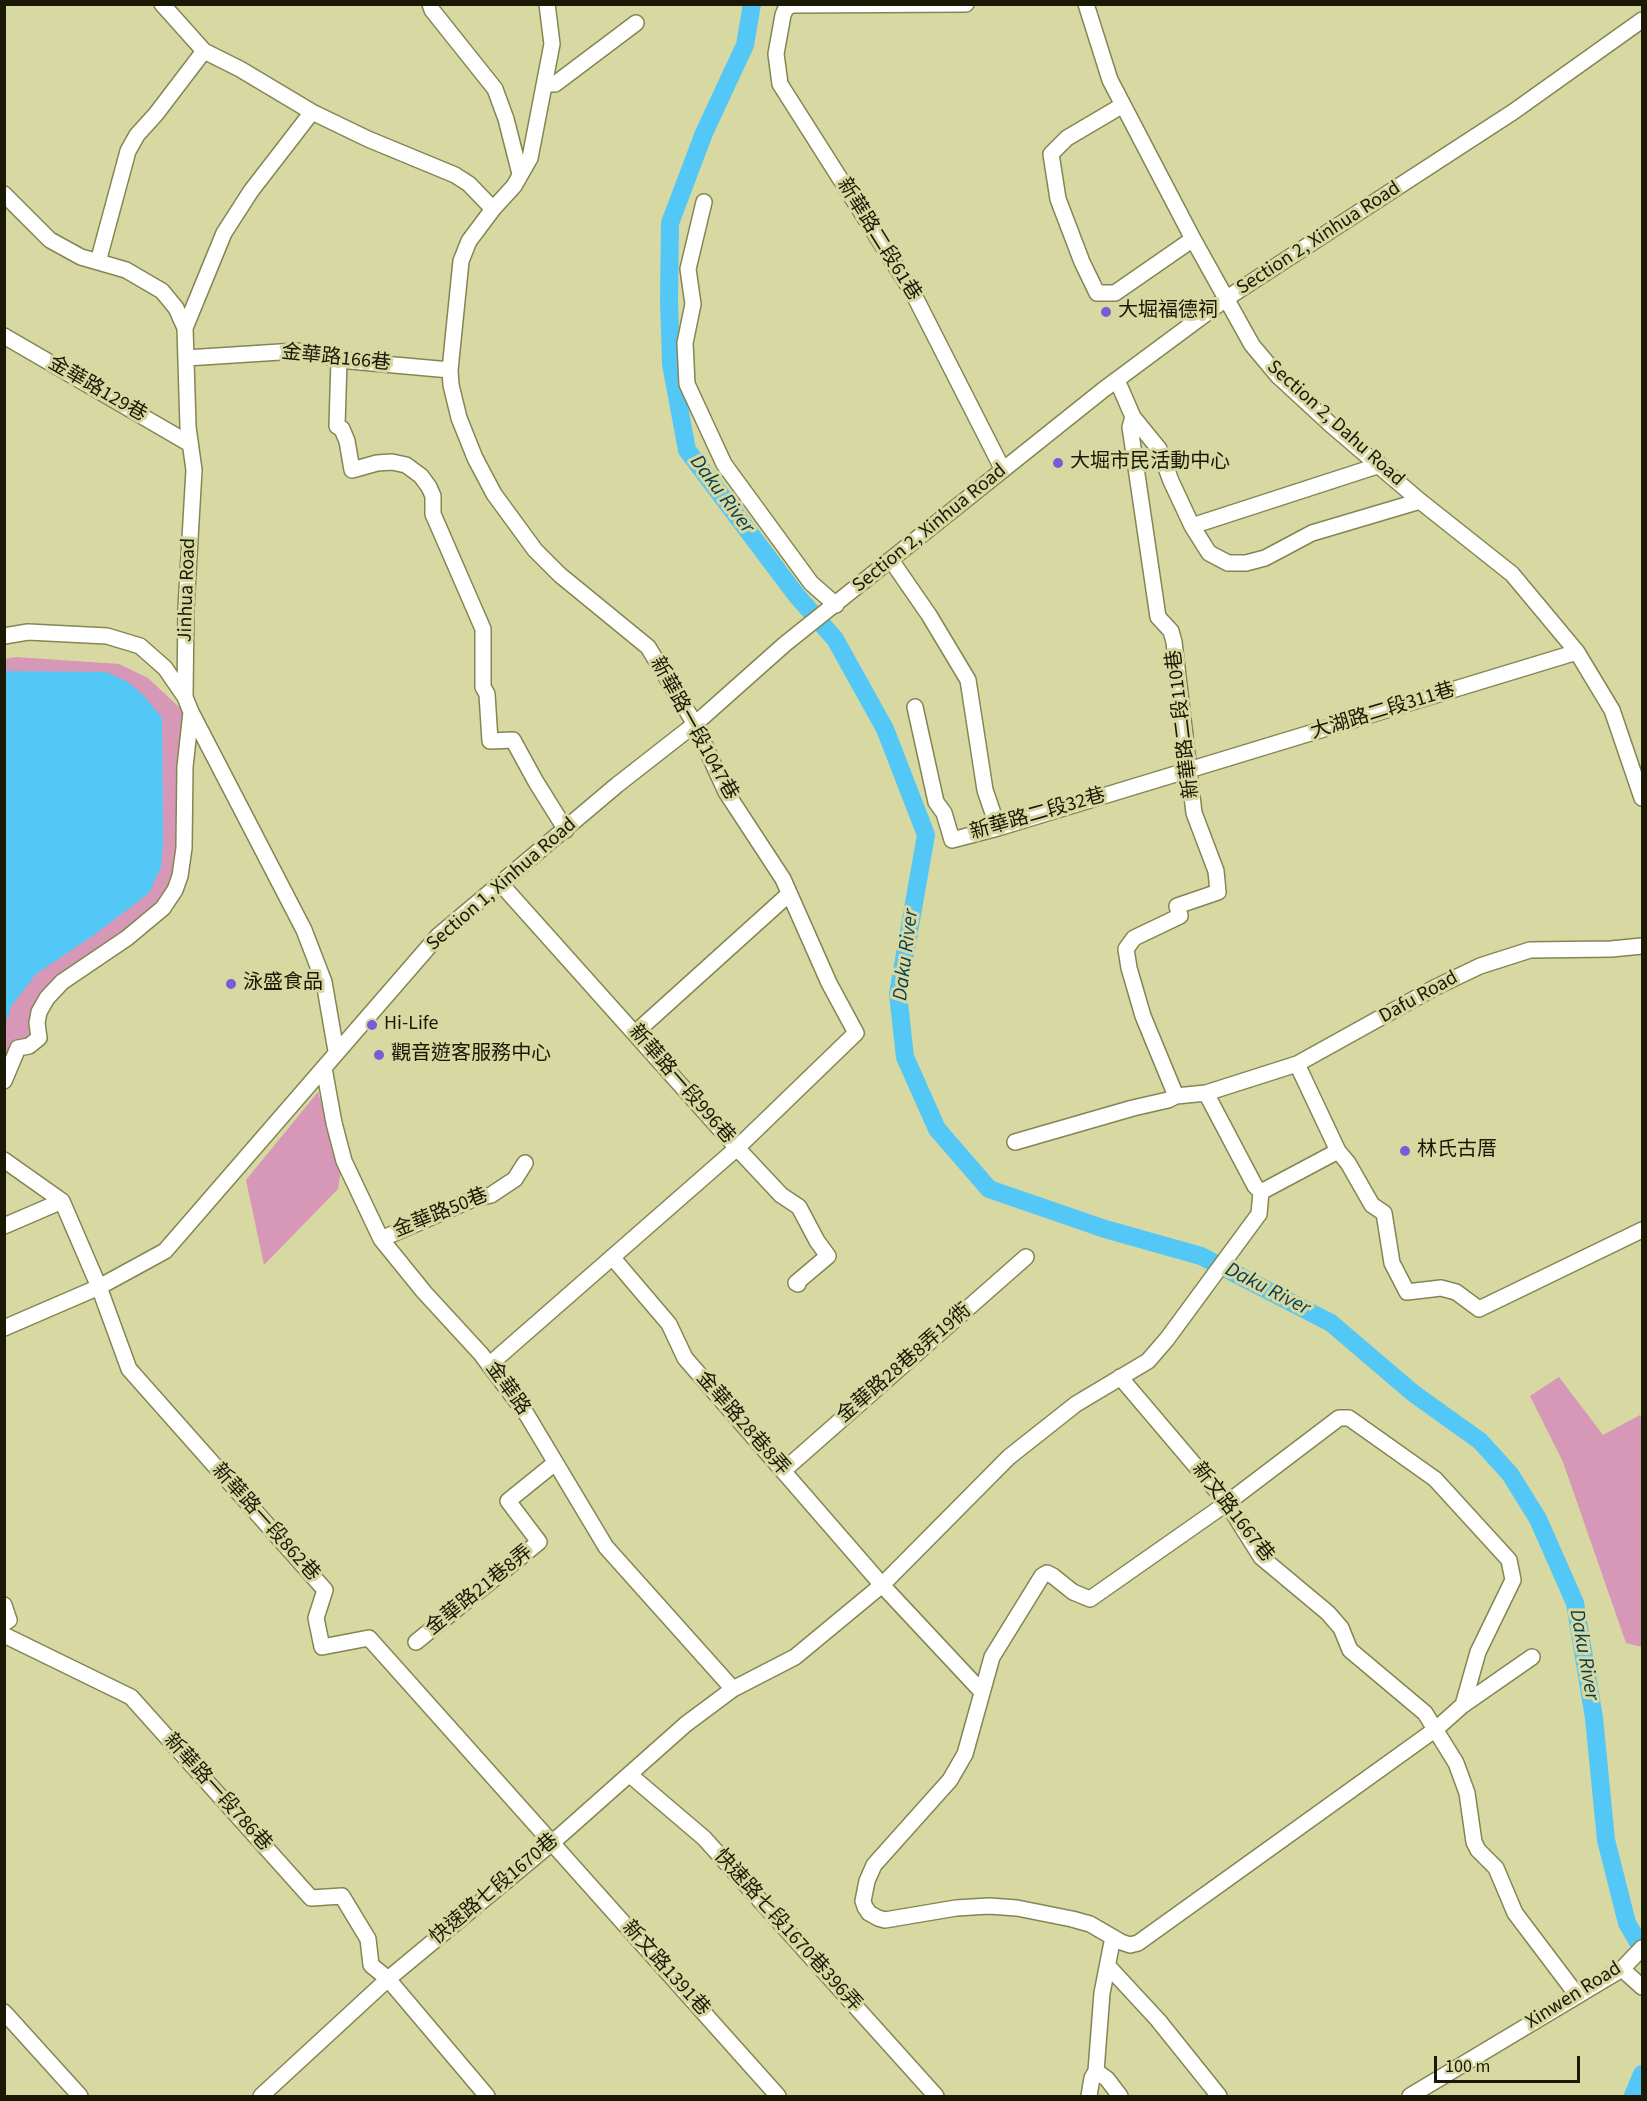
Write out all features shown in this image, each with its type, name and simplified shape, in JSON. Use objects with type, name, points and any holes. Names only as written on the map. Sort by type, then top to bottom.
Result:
[{"type":"street","points":[[162,4],[204,51],[240,69],[312,112],[368,139],[454,175],[469,184],[493,209]]},
{"type":"street","points":[[430,4],[432,10],[495,89],[506,119],[520,174]]},
{"type":"street","name":"新華路一段1047巷","points":[[547,4],[552,44],[530,158],[514,186],[469,241],[461,261],[450,370],[451,385],[459,418],[475,458],[494,494],[535,549],[560,575],[648,647],[694,724],[726,792],[783,879],[829,983],[856,1033],[737,1148]]},
{"type":"street","name":"新華路二段61巷","points":[[966,4],[792,5],[786,8],[776,54],[780,84],[914,295],[1003,470]]},
{"type":"street","name":"Section 2, Dahu Road","points":[[1086,4],[1110,80],[1193,239],[1252,345],[1278,376],[1330,424],[1420,501],[1512,574],[1577,652],[1612,710],[1642,798]]},
{"type":"street","name":"Section 2, Xinhua Road","points":[[798,635],[1117,380],[1227,298],[1513,112],[1642,20]]},
{"type":"street","points":[[545,84],[555,84],[636,23]]},
{"type":"street","points":[[98,262],[128,151],[137,135],[204,51]]},
{"type":"street","points":[[1123,105],[1067,138],[1051,154],[1058,199],[1082,262],[1097,293],[1115,293],[1193,239]]},
{"type":"street","points":[[185,328],[224,233],[252,190],[312,112]]},
{"type":"street","name":"Jinhua Road","points":[[4,195],[50,240],[81,257],[126,270],[162,291],[176,308],[185,328],[190,444],[194,470],[186,608],[185,697],[304,930],[324,982],[336,1051]]},
{"type":"street","points":[[704,201],[688,268],[693,304],[685,343],[687,384],[724,464],[811,583],[836,605]]},
{"type":"street","name":"金華路129巷","points":[[4,336],[190,444]]},
{"type":"street","name":"金華路166巷","points":[[186,358],[296,351],[317,353],[339,360],[450,370]]},
{"type":"street","points":[[339,360],[337,426],[342,429],[347,441],[352,470],[377,463],[392,462],[406,465],[421,476],[434,496],[433,514],[483,629],[483,687],[487,694],[490,741],[513,740],[566,830]]},
{"type":"street","points":[[1117,380],[1133,417],[1159,449],[1192,526],[1209,553],[1228,563],[1246,563],[1265,558],[1312,533],[1420,501]]},
{"type":"street","name":"新華路二段110巷","points":[[1133,417],[1130,427],[1158,617],[1171,631],[1174,642],[1194,813],[1216,872],[1218,892],[1177,906],[1180,916],[1134,938],[1126,949],[1143,1016],[1176,1096]]},
{"type":"street","points":[[1192,526],[1380,465]]},
{"type":"street","points":[[891,560],[929,615],[968,680],[985,790],[998,828]]},
{"type":"street","points":[[4,636],[28,632],[107,636],[140,646],[165,668],[185,697]]},
{"type":"street","name":"Section 1, Xinhua Road","points":[[4,1328],[99,1287],[165,1251],[438,936],[798,635]]},
{"type":"street","name":"大湖路二段311巷","points":[[1188,771],[1577,652]]},
{"type":"street","name":"新華路二段32巷","points":[[915,707],[936,802],[944,813],[952,840],[1188,771]]},
{"type":"street","points":[[4,1081],[18,1048],[29,1046],[39,1038],[37,1023],[39,1012],[47,998],[62,982],[127,938],[163,908],[175,890],[180,876],[184,848],[185,767],[191,712]]},
{"type":"street","name":"新華路一段996巷","points":[[500,883],[781,1196],[799,1208],[828,1256],[796,1283],[798,1284]]},
{"type":"street","points":[[635,1033],[789,894]]},
{"type":"street","name":"Dafu Road","points":[[1015,1142],[1176,1096],[1206,1093],[1297,1064],[1434,988],[1480,966],[1530,950],[1611,949],[1642,946]]},
{"type":"street","points":[[1297,1064],[1338,1151],[1348,1163],[1372,1205],[1384,1214],[1392,1263],[1407,1292],[1441,1288],[1456,1292],[1479,1309],[1642,1230]]},
{"type":"street","name":"金華路","points":[[324,1068],[344,1161],[381,1239],[424,1292],[489,1365],[527,1415],[606,1547],[733,1689]]},
{"type":"street","points":[[1206,1093],[1255,1186],[1261,1192],[1338,1151]]},
{"type":"street","points":[[489,1365],[737,1148]]},
{"type":"street","points":[[4,1160],[62,1201],[99,1287]]},
{"type":"street","name":"金華路50巷","points":[[381,1239],[472,1199],[491,1195],[515,1179],[525,1163]]},
{"type":"street","name":"快速路七段1670巷","points":[[261,2097],[388,1979],[553,1842],[686,1724],[733,1689],[795,1657],[882,1585],[1009,1457],[1076,1404],[1148,1361],[1199,1297],[1259,1214],[1261,1192]]},
{"type":"street","points":[[4,1226],[62,1201]]},
{"type":"street","name":"金華路28巷8弄","points":[[612,1257],[669,1324],[685,1358],[882,1585],[982,1692]]},
{"type":"street","name":"金華路28巷8弄19衖","points":[[783,1471],[1026,1257]]},
{"type":"street","name":"新華路一段862巷","points":[[99,1287],[129,1369],[325,1590],[316,1618],[322,1647],[369,1638],[553,1842]]},
{"type":"street","name":"新文路1667巷","points":[[1120,1377],[1227,1503],[1261,1557],[1328,1613],[1341,1628],[1350,1650],[1425,1713],[1456,1763],[1467,1793],[1474,1842],[1478,1850],[1496,1868],[1515,1912],[1577,1995]]},
{"type":"street","points":[[1463,1705],[1478,1652],[1513,1580],[1509,1560],[1435,1479],[1349,1418],[1339,1418],[1227,1503],[1090,1599],[1073,1592],[1047,1573],[1042,1576],[992,1657],[965,1754],[950,1780],[874,1865],[867,1881],[863,1901],[865,1907],[878,1918],[885,1920],[956,1908],[989,1906],[1017,1908],[1090,1924],[1130,1945],[1138,1943],[1436,1729],[1463,1705],[1532,1657]]},
{"type":"street","name":"金華路21巷8弄","points":[[417,1642],[539,1542],[508,1501],[555,1463]]},
{"type":"street","points":[[4,1605],[9,1620],[4,1623]]},
{"type":"street","name":"新華路一段786巷","points":[[4,1635],[131,1698],[311,1898],[342,1896],[368,1939],[371,1965],[388,1979]]},
{"type":"street","name":"快速路七段1670巷396弄","points":[[630,1775],[704,1838],[936,2097]]},
{"type":"street","name":"新文路1391巷","points":[[553,1842],[778,2097]]},
{"type":"street","points":[[1089,2097],[1092,2078],[1096,2071],[1102,1993],[1113,1937]]},
{"type":"street","name":"Xinwen Road","points":[[1410,2097],[1622,1969],[1640,1950]]},
{"type":"street","points":[[1108,1966],[1158,2020],[1218,2097]]},
{"type":"street","points":[[1622,1969],[1642,1987]]},
{"type":"street","points":[[388,1979],[488,2097]]},
{"type":"street","points":[[4,2012],[80,2097]]},
{"type":"street","points":[[1096,2071],[1107,2079],[1120,2097]]},
{"type":"shaded area","points":[[16,657],[119,664],[148,678],[179,707],[187,704],[175,889],[61,982],[29,1045],[5,1079],[5,659]]},
{"type":"shaded area","points":[[318,1092],[341,1170],[338,1189],[264,1265],[246,1180]]},
{"type":"shaded area","points":[[1559,1377],[1603,1435],[1640,1415],[1642,1421],[1642,1647],[1626,1643],[1563,1462],[1530,1396]]},
{"type":"water","points":[[5,671],[106,672],[128,682],[144,696],[162,718],[163,842],[161,867],[149,893],[94,935],[36,974],[12,1005],[5,1024]]},
{"type":"waterway","name":"Daku River","points":[[752,4],[745,45],[704,133],[670,223],[671,364],[687,450],[797,596],[835,639],[885,729],[926,835],[898,994],[905,1057],[937,1129],[989,1189],[1105,1229],[1201,1256],[1331,1323],[1413,1393],[1480,1441],[1510,1474],[1538,1519],[1575,1603],[1594,1718],[1606,1840],[1627,1923],[1642,1949]]},
{"type":"waterway","points":[[1633,2096],[1642,2074]]},
{"type":"place","name":"大堀福德祠","points":[[1106,312]]},
{"type":"place","name":"大堀市民活動中心","points":[[1058,463]]},
{"type":"place","name":"泳盛食品","points":[[231,984]]},
{"type":"place","name":"Hi-Life","points":[[372,1025]]},
{"type":"place","name":"觀音遊客服務中心","points":[[379,1055]]},
{"type":"place","name":"林氏古厝","points":[[1405,1151]]}]
